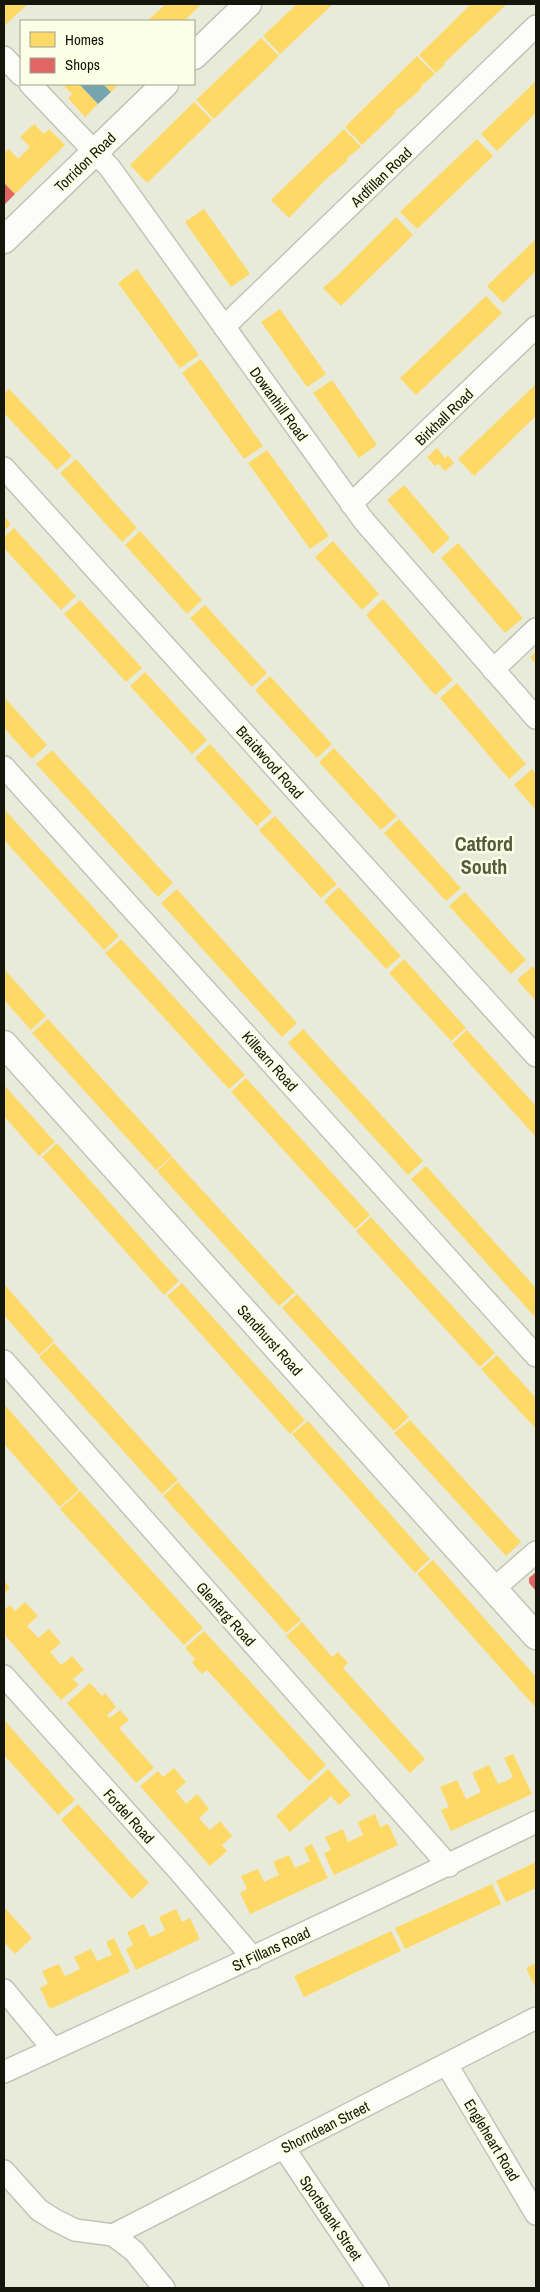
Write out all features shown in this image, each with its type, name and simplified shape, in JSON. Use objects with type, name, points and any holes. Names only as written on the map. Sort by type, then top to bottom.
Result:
[{"type":"street","points":[[195,55],[248,4]]},
{"type":"street","name":"Ardfillan Road","points":[[224,327],[536,26]]},
{"type":"street","points":[[4,57],[20,74]]},
{"type":"street","name":"Dowanhill Road","points":[[31,85],[110,168],[351,504],[536,718]]},
{"type":"street","name":"Torridon Road","points":[[4,240],[164,85]]},
{"type":"street","name":"Birkhall Road","points":[[351,504],[536,327]]},
{"type":"street","name":"Braidwood Road","points":[[4,468],[536,1056]]},
{"type":"street","points":[[493,670],[536,629]]},
{"type":"street","name":"Killearn Road","points":[[4,767],[536,1356]]},
{"type":"street","name":"Sandhurst Road","points":[[4,1044],[495,1588],[536,1636]]},
{"type":"street","name":"Glenfarg Road","points":[[4,1361],[449,1866]]},
{"type":"street","points":[[495,1588],[536,1552]]},
{"type":"street","name":"Fordel Road","points":[[4,1676],[179,1871],[253,1958]]},
{"type":"street","name":"St Fillans Road","points":[[4,2072],[449,1866],[536,1822]]},
{"type":"street","points":[[4,1990],[53,2049]]},
{"type":"street","name":"Shorndean Street","points":[[113,2235],[536,2018]]},
{"type":"street","name":"Engleheart Road","points":[[447,2065],[536,2214]]},
{"type":"street","name":"Sportsbank Street","points":[[284,2148],[378,2288]]},
{"type":"street","points":[[4,2171],[39,2210],[55,2220],[75,2230],[113,2235],[134,2251],[164,2288]]},
{"type":"building: Homes","points":[[4,4],[28,4],[4,26]]},
{"type":"building: Homes","points":[[166,4],[202,4],[185,20],[148,20]]},
{"type":"building: Homes","points":[[297,4],[333,4],[280,54],[263,36]]},
{"type":"building: Homes","points":[[471,4],[507,4],[444,63],[436,73],[419,55]]},
{"type":"building: Homes","points":[[261,38],[279,56],[214,119],[196,100]]},
{"type":"building: Homes","points":[[417,56],[435,74],[362,145],[345,127]]},
{"type":"building: Homes","points":[[536,81],[536,113],[497,151],[481,134]]},
{"type":"building: Homes","points":[[63,85],[80,85],[98,104],[85,117],[68,98],[72,94]]},
{"type":"building: Homes","points":[[104,85],[118,85],[111,92]]},
{"type":"building: Homes","points":[[194,102],[212,120],[147,183],[130,165]]},
{"type":"building: Homes","points":[[34,124],[44,134],[49,129],[65,145],[15,194],[4,183],[4,153],[9,149],[18,159],[30,147],[20,137]]},
{"type":"building: Homes","points":[[344,129],[361,147],[348,157],[346,162],[324,181],[289,218],[271,200]]},
{"type":"building: Homes","points":[[477,139],[493,156],[417,229],[400,212]]},
{"type":"building: Homes","points":[[204,209],[250,274],[231,287],[185,222]]},
{"type":"building: Homes","points":[[396,217],[413,235],[341,306],[323,288]]},
{"type":"building: Homes","points":[[536,239],[536,271],[503,303],[487,286]]},
{"type":"building: Homes","points":[[137,269],[199,355],[180,368],[118,283]]},
{"type":"building: Homes","points":[[486,296],[502,313],[416,395],[400,378]]},
{"type":"building: Homes","points":[[280,309],[326,374],[307,387],[261,322]]},
{"type":"building: Homes","points":[[201,359],[263,446],[244,459],[182,373]]},
{"type":"building: Homes","points":[[332,380],[377,445],[359,458],[313,393]]},
{"type":"building: Homes","points":[[536,384],[536,416],[474,476],[458,459]]},
{"type":"building: Homes","points":[[9,389],[72,456],[57,470],[4,413],[4,394]]},
{"type":"building: Homes","points":[[437,448],[445,458],[448,455],[454,463],[445,471],[438,464],[435,466],[427,457]]},
{"type":"building: Homes","points":[[267,450],[329,536],[310,549],[248,463]]},
{"type":"building: Homes","points":[[76,459],[137,528],[122,542],[60,473]]},
{"type":"building: Homes","points":[[404,485],[450,538],[433,554],[387,500]]},
{"type":"building: Homes","points":[[4,516],[11,524],[4,531]]},
{"type":"building: Homes","points":[[14,528],[76,596],[61,610],[4,548],[4,537]]},
{"type":"building: Homes","points":[[140,531],[202,600],[187,614],[125,545]]},
{"type":"building: Homes","points":[[333,541],[379,594],[362,610],[315,557]]},
{"type":"building: Homes","points":[[458,543],[523,618],[505,633],[441,558]]},
{"type":"building: Homes","points":[[383,599],[453,680],[435,695],[366,615]]},
{"type":"building: Homes","points":[[80,600],[142,668],[126,682],[64,614]]},
{"type":"building: Homes","points":[[205,605],[267,673],[252,687],[190,618]]},
{"type":"building: Homes","points":[[536,651],[536,664],[530,657]]},
{"type":"building: Homes","points":[[145,672],[207,740],[192,754],[130,686]]},
{"type":"building: Homes","points":[[270,676],[332,744],[317,758],[255,690]]},
{"type":"building: Homes","points":[[457,683],[526,764],[509,779],[440,698]]},
{"type":"building: Homes","points":[[4,697],[47,745],[32,759],[4,728]]},
{"type":"building: Homes","points":[[210,744],[272,812],[257,826],[195,758]]},
{"type":"building: Homes","points":[[334,748],[397,816],[381,830],[319,762]]},
{"type":"building: Homes","points":[[52,750],[173,883],[158,897],[36,764]]},
{"type":"building: Homes","points":[[532,769],[536,775],[536,810],[514,785]]},
{"type":"building: Homes","points":[[4,809],[119,936],[104,950],[4,840]]},
{"type":"building: Homes","points":[[275,816],[337,884],[321,898],[259,830]]},
{"type":"building: Homes","points":[[399,819],[461,888],[446,901],[384,833]]},
{"type":"building: Homes","points":[[339,887],[401,956],[386,969],[324,901]]},
{"type":"building: Homes","points":[[177,889],[297,1023],[282,1037],[161,903]]},
{"type":"building: Homes","points":[[465,892],[526,960],[511,974],[449,906]]},
{"type":"building: Homes","points":[[121,939],[245,1075],[229,1089],[105,953]]},
{"type":"building: Homes","points":[[404,959],[466,1028],[451,1041],[389,973]]},
{"type":"building: Homes","points":[[533,966],[536,970],[536,1001],[517,980]]},
{"type":"building: Homes","points":[[4,969],[46,1016],[31,1030],[4,1000]]},
{"type":"building: Homes","points":[[48,1019],[172,1156],[156,1170],[32,1033]]},
{"type":"building: Homes","points":[[303,1029],[423,1161],[408,1175],[288,1043]]},
{"type":"building: Homes","points":[[467,1030],[536,1106],[536,1137],[452,1044]]},
{"type":"building: Homes","points":[[246,1078],[370,1215],[355,1229],[231,1092]]},
{"type":"building: Homes","points":[[4,1085],[55,1142],[39,1156],[4,1116]]},
{"type":"building: Homes","points":[[57,1143],[179,1281],[164,1295],[42,1157]]},
{"type":"building: Homes","points":[[172,1157],[295,1292],[279,1306],[157,1171]]},
{"type":"building: Homes","points":[[426,1166],[536,1288],[536,1314],[534,1316],[411,1179]]},
{"type":"building: Homes","points":[[371,1217],[495,1353],[480,1367],[356,1231]]},
{"type":"building: Homes","points":[[182,1283],[305,1420],[290,1434],[167,1296]]},
{"type":"building: Homes","points":[[4,1284],[54,1341],[39,1355],[4,1315]]},
{"type":"building: Homes","points":[[297,1294],[409,1417],[394,1431],[282,1308]]},
{"type":"building: Homes","points":[[54,1343],[178,1480],[162,1494],[39,1357]]},
{"type":"building: Homes","points":[[497,1355],[536,1398],[536,1429],[481,1369]]},
{"type":"building: Homes","points":[[4,1404],[79,1490],[60,1507],[4,1444]]},
{"type":"building: Homes","points":[[410,1420],[521,1542],[506,1556],[394,1433]]},
{"type":"building: Homes","points":[[308,1421],[430,1559],[415,1573],[292,1434]]},
{"type":"building: Homes","points":[[178,1482],[301,1620],[286,1633],[163,1496]]},
{"type":"building: Homes","points":[[80,1491],[203,1628],[184,1645],[60,1509]]},
{"type":"building: Homes","points":[[433,1560],[536,1677],[536,1708],[417,1574]]},
{"type":"building: Homes","points":[[4,1580],[10,1588],[4,1593]]},
{"type":"building: Homes","points":[[25,1602],[38,1616],[27,1626],[38,1638],[49,1629],[61,1643],[50,1652],[61,1665],[72,1656],[84,1670],[73,1679],[79,1685],[61,1700],[4,1634],[4,1610],[10,1605],[15,1611]]},
{"type":"building: Homes","points":[[302,1622],[332,1657],[338,1652],[348,1663],[343,1668],[425,1759],[410,1773],[286,1636]]},
{"type":"building: Homes","points":[[204,1631],[326,1765],[309,1781],[207,1670],[202,1674],[192,1663],[195,1659],[185,1648]]},
{"type":"building: Homes","points":[[90,1683],[102,1696],[105,1693],[116,1707],[107,1715],[110,1718],[120,1710],[129,1720],[119,1728],[154,1768],[136,1783],[67,1703]]},
{"type":"building: Homes","points":[[4,1720],[75,1800],[58,1815],[4,1755]]},
{"type":"building: Homes","points":[[513,1754],[532,1794],[451,1831],[441,1810],[449,1807],[440,1787],[457,1780],[466,1799],[481,1792],[472,1773],[489,1765],[498,1784],[506,1781],[513,1777],[504,1758]]},
{"type":"building: Homes","points":[[174,1768],[186,1782],[176,1791],[186,1804],[197,1794],[209,1809],[199,1818],[210,1830],[220,1821],[232,1836],[222,1845],[227,1851],[210,1866],[140,1786],[158,1771],[163,1777]]},
{"type":"building: Homes","points":[[328,1769],[351,1795],[339,1805],[331,1796],[290,1832],[276,1816]]},
{"type":"building: Homes","points":[[78,1804],[149,1883],[132,1899],[61,1820]]},
{"type":"building: Homes","points":[[375,1814],[380,1827],[388,1824],[398,1845],[334,1875],[324,1853],[331,1850],[325,1837],[343,1829],[348,1842],[363,1835],[358,1822]]},
{"type":"building: Homes","points":[[312,1844],[328,1878],[250,1914],[240,1893],[247,1889],[241,1876],[258,1869],[264,1882],[279,1875],[273,1862],[289,1855],[295,1868],[310,1861],[304,1848]]},
{"type":"building: Homes","points":[[536,1862],[536,1888],[506,1902],[496,1881]]},
{"type":"building: Homes","points":[[492,1884],[501,1904],[405,1949],[395,1928]]},
{"type":"building: Homes","points":[[4,1907],[32,1938],[15,1954],[4,1942]]},
{"type":"building: Homes","points":[[176,1909],[182,1922],[190,1918],[200,1939],[136,1970],[126,1949],[133,1945],[127,1932],[144,1924],[150,1937],[158,1934],[165,1930],[159,1917]]},
{"type":"building: Homes","points":[[391,1931],[401,1951],[304,1997],[294,1976]]},
{"type":"building: Homes","points":[[114,1938],[130,1972],[50,2009],[40,1988],[48,1984],[42,1971],[59,1964],[65,1976],[72,1973],[80,1969],[74,1957],[91,1949],[97,1961],[112,1955],[106,1942]]},
{"type":"building: Homes","points":[[536,1963],[536,1989],[526,1968]]},
{"type":"building: Shops","points":[[4,183],[15,194],[4,205]]},
{"type":"building: Shops","points":[[536,1572],[536,1591],[529,1583],[529,1578]]},
{"type":"building: Public","points":[[80,85],[104,85],[111,92],[98,104]]},
{"type":"district","name":"Catford South","points":[[484,854]]}]
